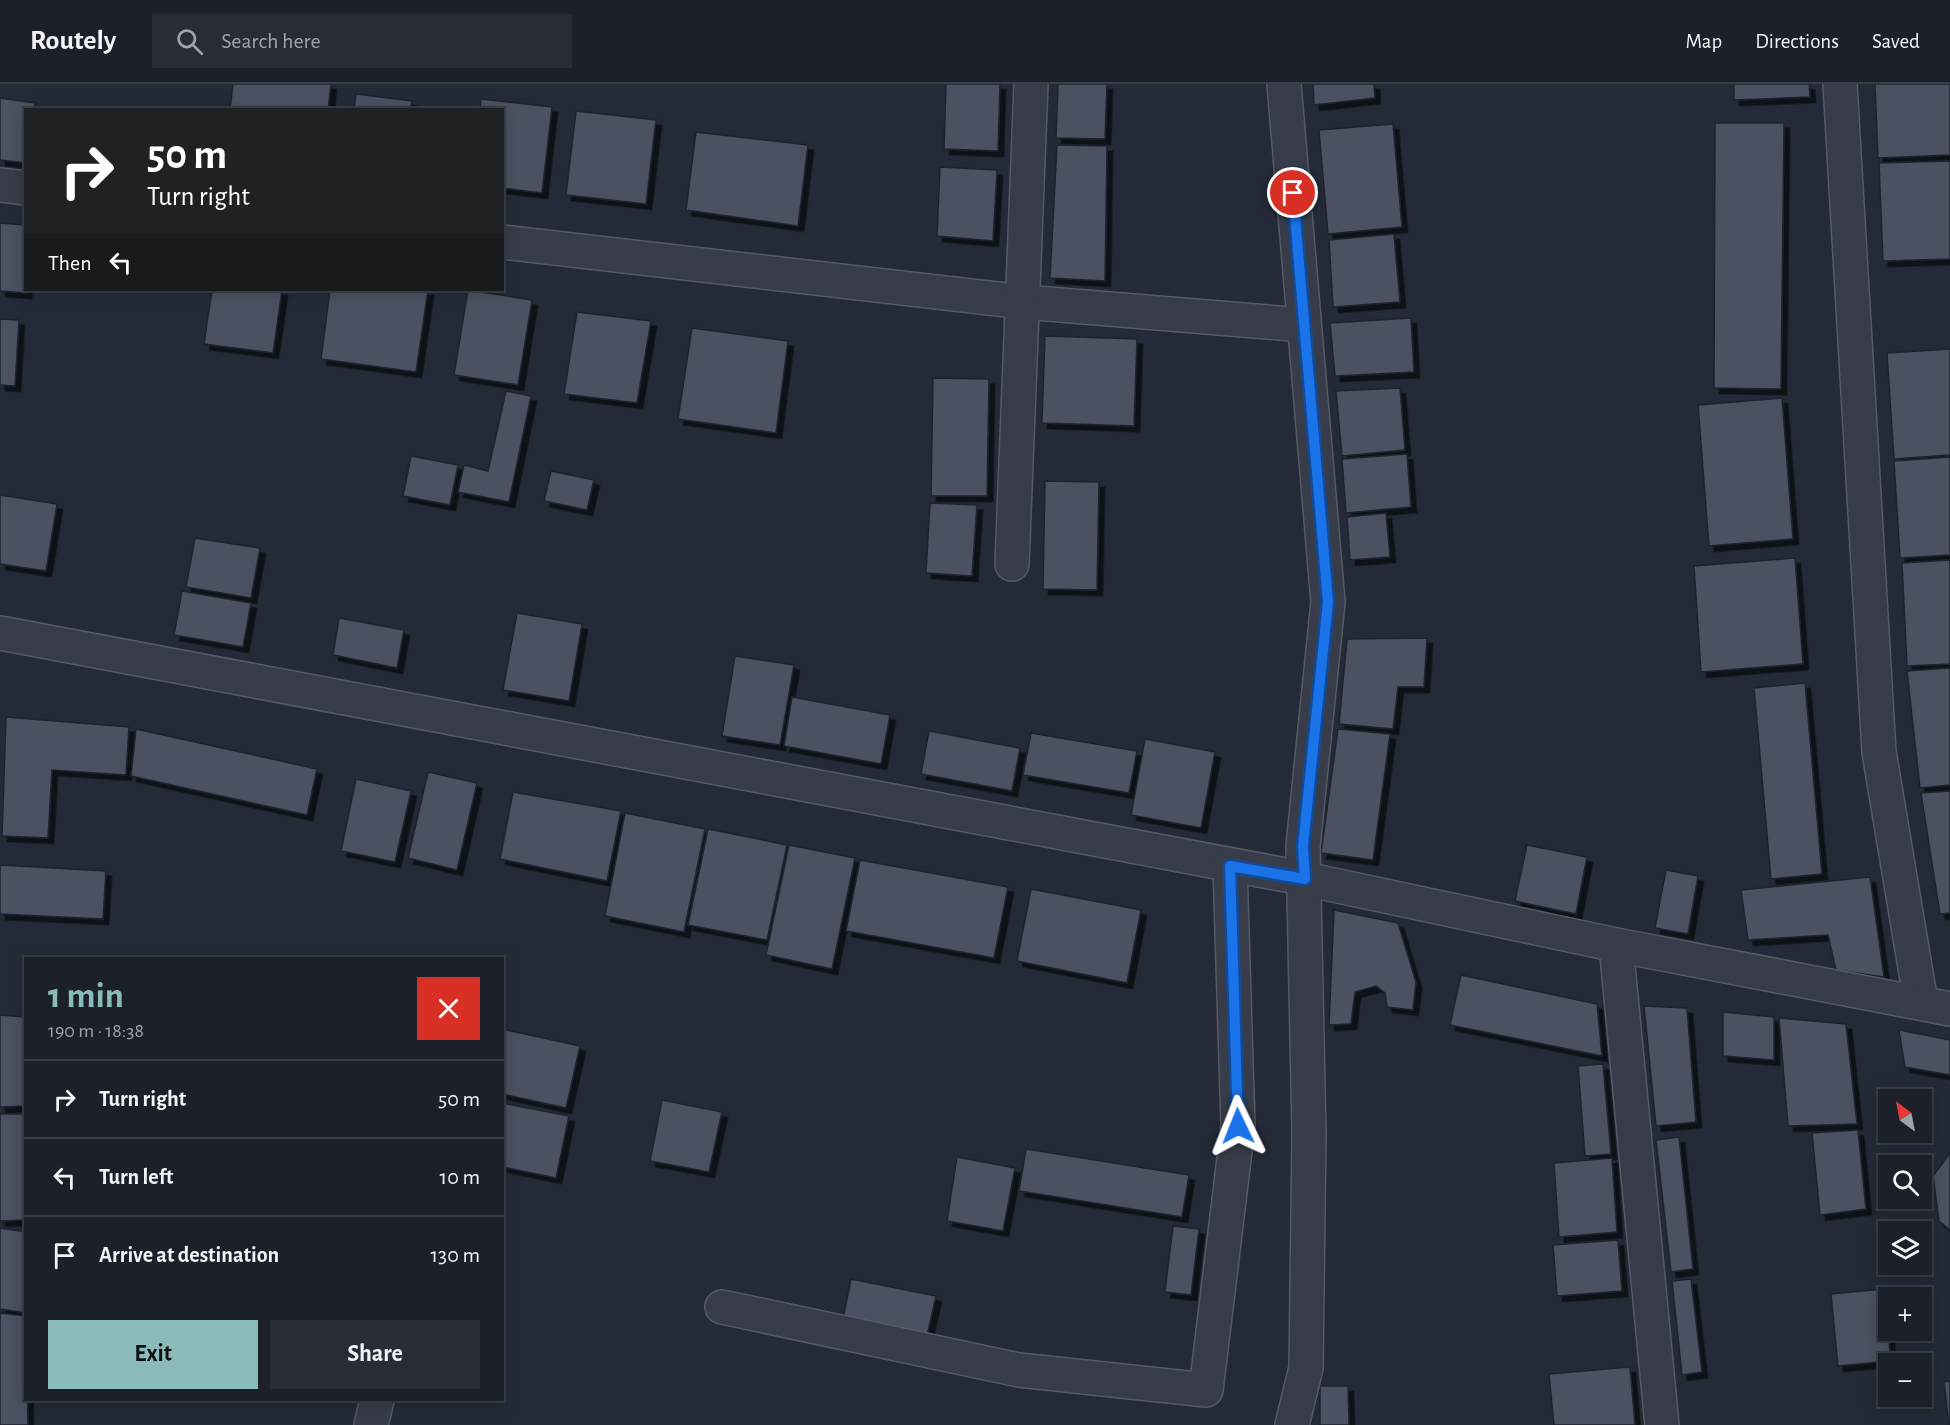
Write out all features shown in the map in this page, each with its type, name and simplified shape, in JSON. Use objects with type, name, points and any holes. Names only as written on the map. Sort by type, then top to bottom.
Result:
[{"type":"street","points":[[1012,564],[1031,84]]},
{"type":"street","points":[[722,1306],[1019,1370],[1206,1390],[1271,873],[1303,846],[1328,602],[1284,84]]},
{"type":"street","points":[[0,633],[1271,873],[1616,945],[1935,1006],[1879,752],[1840,84]]},
{"type":"street","points":[[0,185],[24,188]]},
{"type":"street","points":[[504,242],[1024,302],[1304,325]]},
{"type":"street","points":[[1271,873],[1309,1134],[1306,1356],[1292,1425]]},
{"type":"street","points":[[1616,945],[1662,1425]]},
{"type":"street","points":[[371,1425],[377,1401]]},
{"type":"building","points":[[233,84],[331,84],[328,108],[230,108]]},
{"type":"building","points":[[946,84],[1000,84],[998,151],[944,149]]},
{"type":"building","points":[[1058,84],[1107,84],[1105,139],[1056,138]]},
{"type":"building","points":[[1313,84],[1374,84],[1375,98],[1314,105]]},
{"type":"building","points":[[1734,84],[1809,84],[1810,97],[1734,100]]},
{"type":"building","points":[[1875,84],[1950,84],[1950,155],[1878,158]]},
{"type":"building","points":[[356,94],[412,101],[410,108],[354,108]]},
{"type":"building","points":[[0,98],[35,103],[35,108],[24,108],[24,163],[0,160]]},
{"type":"building","points":[[481,99],[552,107],[542,193],[504,188],[504,108],[480,108]]},
{"type":"building","points":[[576,111],[656,120],[646,204],[566,195]]},
{"type":"building","points":[[1715,123],[1784,123],[1781,389],[1714,388]]},
{"type":"building","points":[[1393,124],[1402,227],[1328,234],[1319,130]]},
{"type":"building","points":[[696,132],[808,145],[798,226],[686,210]]},
{"type":"building","points":[[1057,145],[1107,146],[1105,281],[1050,278]]},
{"type":"building","points":[[1950,161],[1950,259],[1883,261],[1879,163]]},
{"type":"building","points":[[940,167],[997,170],[993,241],[937,236]]},
{"type":"building","points":[[0,223],[24,225],[24,291],[26,293],[0,291]]},
{"type":"building","points":[[1394,234],[1400,302],[1333,307],[1329,240]]},
{"type":"building","points":[[212,291],[282,291],[273,353],[204,344]]},
{"type":"building","points":[[330,291],[428,291],[416,372],[321,359]]},
{"type":"building","points":[[468,291],[532,300],[518,385],[454,375]]},
{"type":"building","points":[[577,312],[651,321],[637,403],[564,394]]},
{"type":"building","points":[[1411,318],[1414,372],[1335,376],[1330,323]]},
{"type":"building","points":[[0,319],[19,320],[15,386],[0,385]]},
{"type":"building","points":[[692,328],[788,341],[776,433],[678,419]]},
{"type":"building","points":[[1045,336],[1137,339],[1134,426],[1042,423]]},
{"type":"building","points":[[1950,349],[1950,455],[1894,459],[1887,353]]},
{"type":"building","points":[[933,378],[989,379],[987,496],[931,496]]},
{"type":"building","points":[[1400,388],[1405,450],[1342,456],[1336,391]]},
{"type":"building","points":[[506,391],[531,396],[509,502],[458,492],[464,465],[488,471]]},
{"type":"building","points":[[1782,398],[1793,539],[1709,546],[1698,405]]},
{"type":"building","points":[[1407,454],[1411,507],[1346,513],[1342,459]]},
{"type":"building","points":[[411,456],[458,465],[450,505],[403,496]]},
{"type":"building","points":[[1950,457],[1950,555],[1900,558],[1894,461]]},
{"type":"building","points":[[551,471],[594,480],[587,510],[544,501]]},
{"type":"building","points":[[1045,481],[1099,482],[1097,590],[1043,589]]},
{"type":"building","points":[[0,495],[57,504],[46,571],[0,564]]},
{"type":"building","points":[[930,503],[977,505],[972,576],[926,573]]},
{"type":"building","points":[[1386,513],[1390,557],[1350,560],[1347,517]]},
{"type":"building","points":[[195,538],[260,548],[251,598],[186,587]]},
{"type":"building","points":[[1795,558],[1803,664],[1701,672],[1694,566]]},
{"type":"building","points":[[1950,560],[1950,664],[1907,666],[1902,563]]},
{"type":"building","points":[[182,591],[251,603],[243,647],[174,635]]},
{"type":"building","points":[[517,613],[582,624],[569,701],[503,690]]},
{"type":"building","points":[[339,618],[404,630],[397,668],[333,655]]},
{"type":"building","points":[[1427,638],[1424,687],[1398,687],[1393,729],[1339,724],[1347,639]]},
{"type":"building","points":[[735,656],[794,665],[780,745],[722,736]]},
{"type":"building","points":[[1950,668],[1950,785],[1920,788],[1907,671]]},
{"type":"building","points":[[1805,683],[1822,874],[1771,879],[1754,688]]},
{"type":"building","points":[[792,697],[890,715],[881,764],[784,746]]},
{"type":"building","points":[[6,717],[129,727],[126,775],[52,770],[48,838],[2,836]]},
{"type":"building","points":[[136,729],[317,769],[307,815],[131,776]]},
{"type":"building","points":[[1338,729],[1390,734],[1373,860],[1321,853]]},
{"type":"building","points":[[929,731],[1020,748],[1012,791],[921,774]]},
{"type":"building","points":[[1031,733],[1137,751],[1129,793],[1023,775]]},
{"type":"building","points":[[1145,739],[1215,752],[1201,828],[1131,815]]},
{"type":"building","points":[[428,772],[477,783],[457,870],[408,858]]},
{"type":"building","points":[[356,779],[411,791],[395,862],[341,851]]},
{"type":"building","points":[[1950,791],[1950,913],[1940,914],[1921,793]]},
{"type":"building","points":[[513,792],[621,811],[607,881],[500,859]]},
{"type":"building","points":[[625,813],[705,829],[684,932],[605,916]]},
{"type":"building","points":[[708,829],[787,845],[767,940],[688,925]]},
{"type":"building","points":[[789,845],[855,858],[832,969],[766,955]]},
{"type":"building","points":[[1527,845],[1587,857],[1576,914],[1515,901]]},
{"type":"building","points":[[860,860],[1008,887],[994,958],[846,931]]},
{"type":"building","points":[[0,865],[106,871],[103,919],[0,914]]},
{"type":"building","points":[[1666,870],[1698,876],[1688,934],[1655,928]]},
{"type":"building","points":[[1870,877],[1884,977],[1836,970],[1828,935],[1748,940],[1741,890]]},
{"type":"building","points":[[1031,889],[1141,910],[1127,983],[1017,961]]},
{"type":"building","points":[[1334,910],[1398,923],[1416,982],[1413,1010],[1387,1007],[1385,993],[1376,986],[1355,992],[1351,1024],[1329,1025]]},
{"type":"building","points":[[1461,975],[1597,1004],[1602,1056],[1450,1025]]},
{"type":"building","points":[[1644,1006],[1687,1008],[1696,1122],[1656,1126]]},
{"type":"building","points":[[1723,1012],[1774,1017],[1774,1060],[1723,1056]]},
{"type":"building","points":[[0,1015],[24,1017],[24,1106],[0,1107]]},
{"type":"building","points":[[1779,1018],[1846,1024],[1857,1124],[1788,1126]]},
{"type":"building","points":[[504,1029],[580,1046],[566,1108],[504,1094]]},
{"type":"building","points":[[1899,1030],[1950,1040],[1950,1075],[1905,1067]]},
{"type":"building","points":[[1603,1064],[1611,1154],[1585,1156],[1578,1066]]},
{"type":"building","points":[[662,1100],[722,1112],[709,1172],[650,1161]]},
{"type":"building","points":[[504,1103],[569,1116],[556,1178],[504,1167]]},
{"type":"building","points":[[0,1114],[24,1114],[24,1220],[0,1221]]},
{"type":"building","points":[[1858,1130],[1866,1209],[1820,1215],[1812,1133]]},
{"type":"building","points":[[1679,1137],[1693,1269],[1671,1272],[1656,1140]]},
{"type":"building","points":[[1026,1149],[1189,1175],[1182,1217],[1019,1191]]},
{"type":"building","points":[[1950,1153],[1950,1230],[1939,1221],[1933,1176]]},
{"type":"building","points":[[957,1157],[1015,1168],[1003,1231],[947,1221]]},
{"type":"building","points":[[1612,1158],[1617,1232],[1559,1237],[1554,1163]]},
{"type":"building","points":[[1173,1226],[1199,1229],[1191,1295],[1165,1292]]},
{"type":"building","points":[[0,1228],[24,1232],[24,1313],[0,1309]]},
{"type":"building","points":[[1618,1240],[1622,1291],[1557,1296],[1553,1245]]},
{"type":"building","points":[[851,1279],[936,1296],[927,1336],[843,1319]]},
{"type":"building","points":[[1691,1279],[1702,1372],[1682,1375],[1672,1281]]},
{"type":"building","points":[[1878,1290],[1878,1341],[1889,1341],[1890,1353],[1878,1353],[1878,1362],[1838,1366],[1831,1294]]},
{"type":"building","points":[[0,1313],[24,1316],[24,1401],[28,1401],[28,1425],[0,1425]]},
{"type":"building","points":[[1630,1367],[1635,1425],[1554,1425],[1549,1374]]},
{"type":"building","points":[[1950,1381],[1950,1425],[1949,1425],[1944,1382]]},
{"type":"building","points":[[1320,1386],[1348,1386],[1349,1425],[1320,1425]]},
{"type":"route","points":[[1238,1126],[1230,866],[1305,879],[1303,846],[1328,602],[1293,193]]}]
